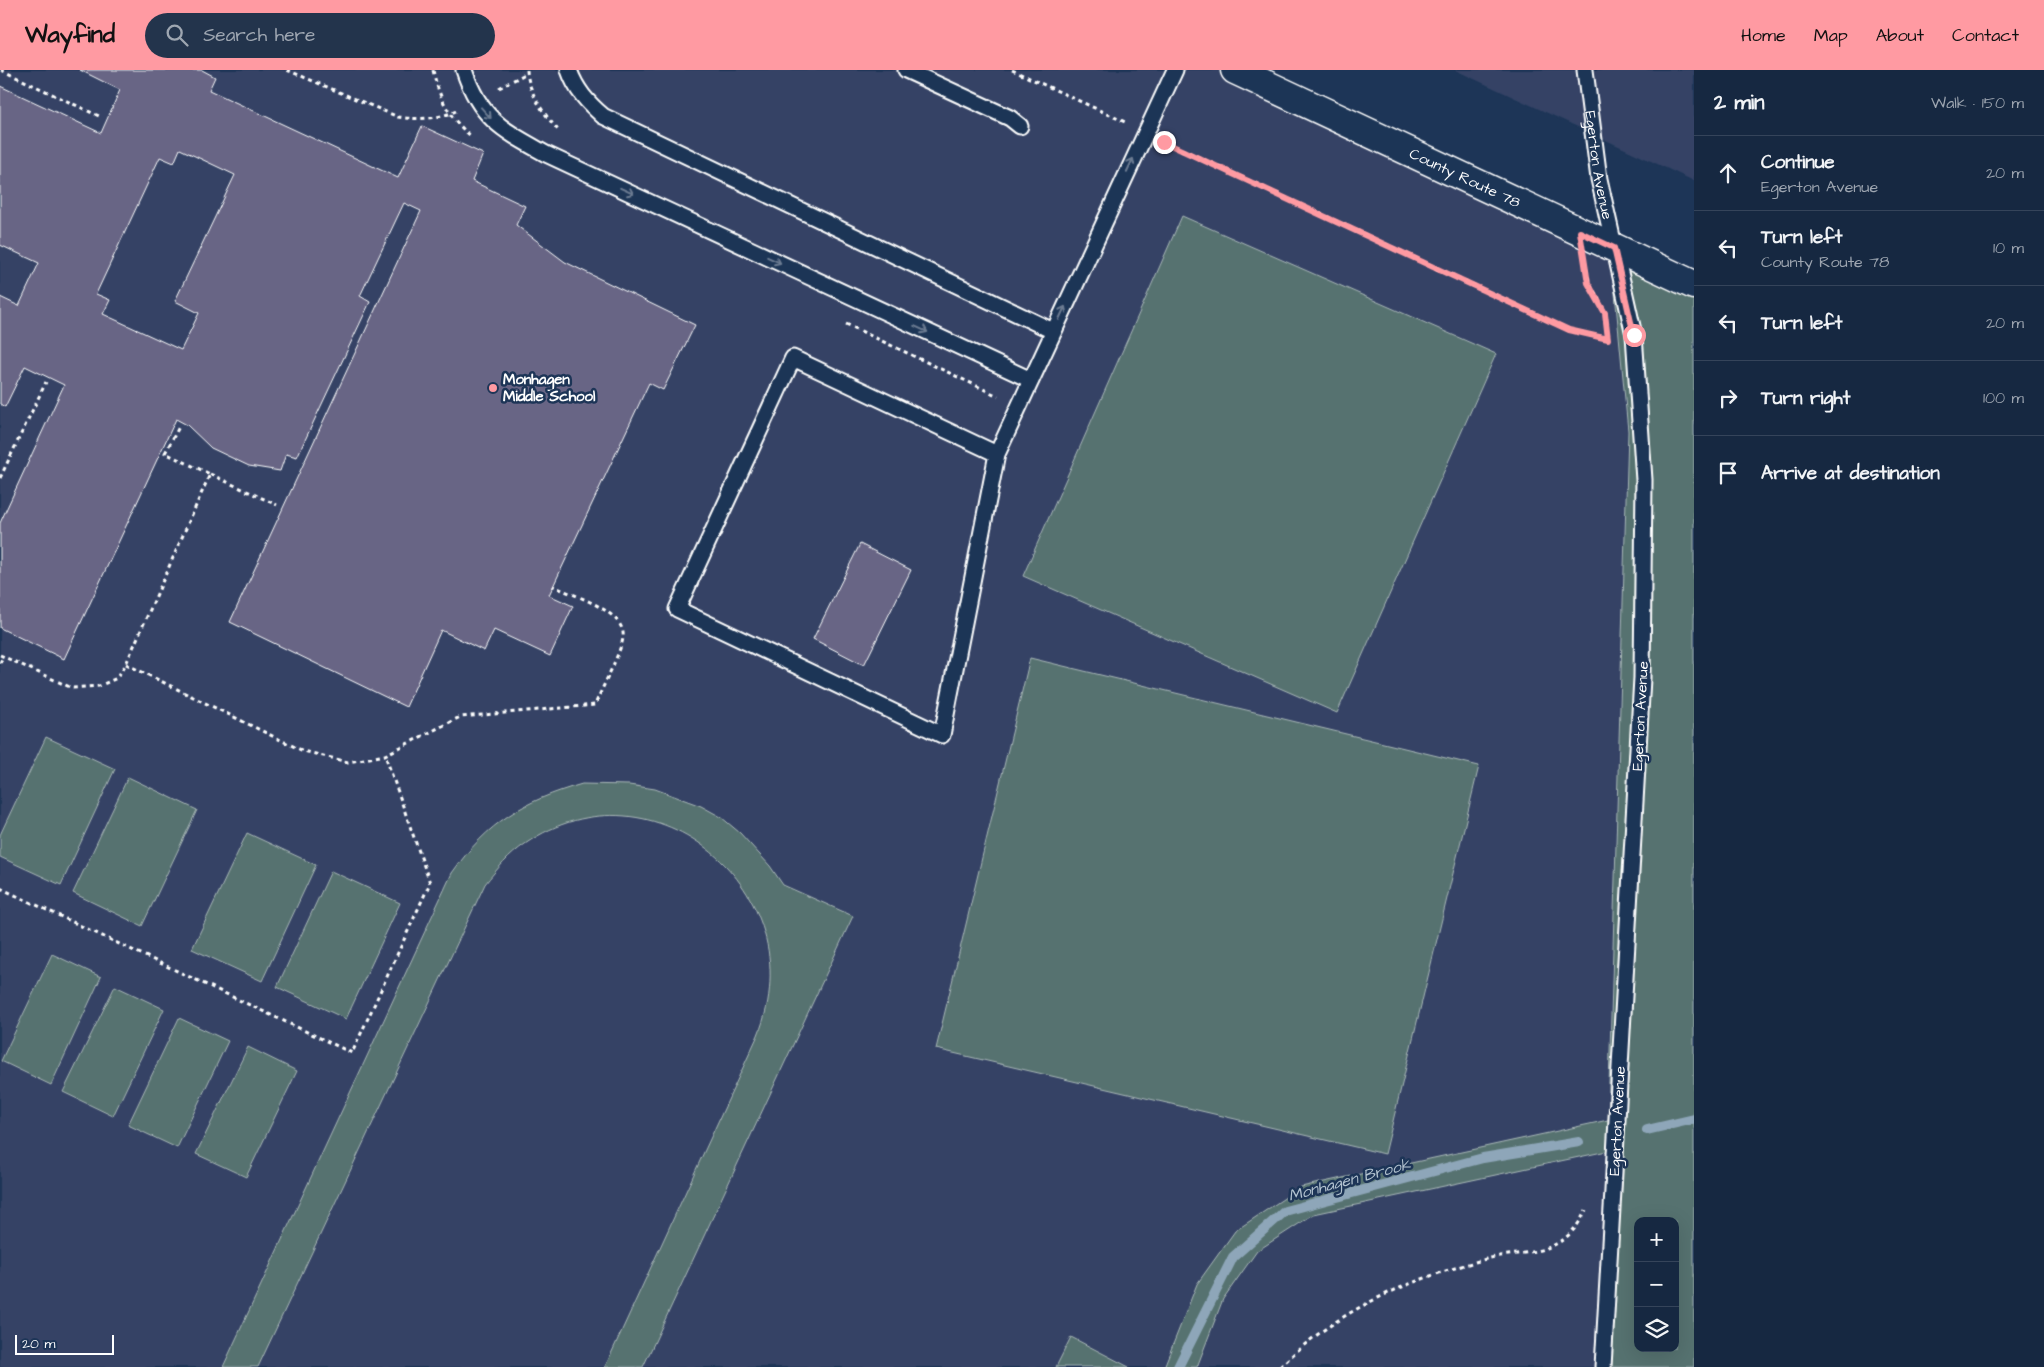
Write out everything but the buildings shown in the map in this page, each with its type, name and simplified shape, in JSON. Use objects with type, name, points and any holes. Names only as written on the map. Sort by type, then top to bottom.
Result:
[{"type":"street","name":"County Route 78","points":[[1235,70],[1694,285]]},
{"type":"lane","points":[[464,70],[475,100],[500,127],[546,154],[1031,380]]},
{"type":"lane","points":[[570,70],[582,96],[603,116],[1053,331]]},
{"type":"lane","points":[[906,70],[1010,118],[1020,126]]},
{"type":"lane","points":[[997,454],[793,358],[677,609],[942,735],[997,454],[1175,70]]},
{"type":"lane","name":"Egerton Avenue","points":[[1586,70],[1599,179],[1634,335],[1643,470],[1643,658],[1603,1367]]},
{"type":"path","points":[[1,70],[101,117]]},
{"type":"path","points":[[288,70],[398,117],[413,119],[450,114],[527,73]]},
{"type":"path","points":[[1012,70],[1130,124]]},
{"type":"path","points":[[1164,142],[1569,330],[1608,339]]},
{"type":"path","points":[[1580,232],[1588,283],[1602,307]]},
{"type":"path","points":[[1607,330],[1610,348]]},
{"type":"path","points":[[0,478],[46,382]]},
{"type":"path","points":[[180,425],[165,453],[277,505]]},
{"type":"path","points":[[0,663],[2,655],[72,688],[99,686],[117,678],[126,664],[210,474]]},
{"type":"path","points":[[126,664],[303,751],[348,762],[386,755],[460,717],[595,705],[623,637],[619,623],[612,614],[600,607],[554,586]]},
{"type":"path","points":[[0,888],[352,1053],[430,883],[386,755]]},
{"type":"path","points":[[1280,1367],[1302,1345],[1327,1326],[1384,1294],[1463,1266],[1555,1245],[1575,1229],[1587,1205]]},
{"type":"shaded area","points":[[0,70],[1226,70],[1611,251],[1628,431],[1601,1367],[0,1367]]},
{"type":"shaded area","points":[[1455,70],[1694,70],[1694,181]]},
{"type":"green space","points":[[1182,216],[1496,354],[1337,713],[1023,576]]},
{"type":"green space","points":[[1611,251],[1694,289],[1694,1367],[1601,1367],[1607,1151],[1314,1214],[1257,1251],[1223,1299],[1197,1367],[1164,1367],[1197,1284],[1235,1231],[1301,1187],[1608,1120],[1628,431]]},
{"type":"green space","points":[[1030,658],[1479,766],[1385,1154],[936,1049]]},
{"type":"green space","points":[[46,737],[115,769],[61,885],[0,857],[0,835]]},
{"type":"green space","points":[[128,777],[197,810],[142,926],[73,893]]},
{"type":"green space","points":[[582,784],[629,785],[655,789],[701,806],[721,817],[740,833],[770,866],[783,885],[853,916],[643,1367],[605,1367],[758,1035],[770,982],[764,933],[744,888],[712,852],[671,827],[624,816],[574,821],[525,844],[504,862],[485,884],[258,1367],[223,1367],[452,873],[479,840],[508,816],[542,798]]},
{"type":"green space","points":[[247,833],[316,865],[262,981],[192,949]]},
{"type":"green space","points":[[331,871],[400,903],[346,1019],[277,987]]},
{"type":"green space","points":[[52,954],[101,977],[51,1085],[1,1061]]},
{"type":"green space","points":[[115,986],[164,1009],[113,1116],[63,1092]]},
{"type":"green space","points":[[179,1018],[228,1041],[177,1148],[128,1125]]},
{"type":"green space","points":[[248,1047],[297,1071],[246,1177],[196,1154]]},
{"type":"green space","points":[[1071,1337],[1129,1367],[1056,1367]]},
{"type":"waterway","name":"Monhagen Brook","points":[[1647,1130],[1694,1119]]},
{"type":"waterway","name":"Monhagen Brook","points":[[1178,1367],[1233,1257],[1285,1211],[1483,1158],[1579,1142]]},
{"type":"place","name":"Monhagen Middle School","points":[[493,388]]},
{"type":"route","points":[[1164,142],[1569,330],[1608,339],[1605,313],[1588,283],[1580,232],[1614,248],[1634,335]]}]
